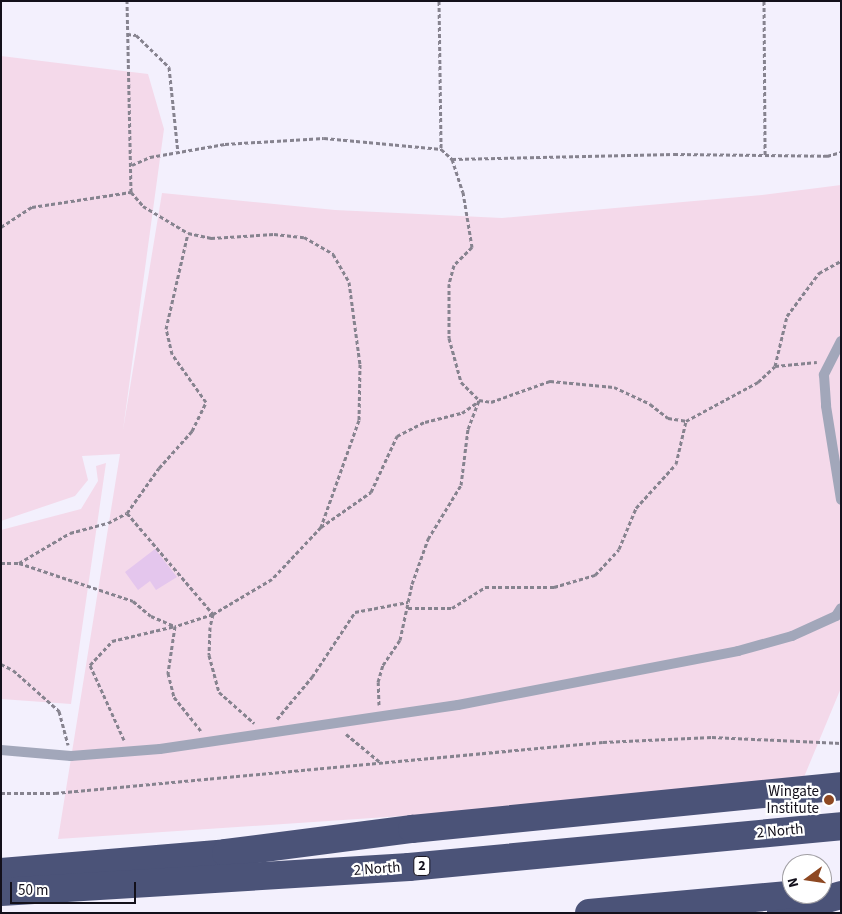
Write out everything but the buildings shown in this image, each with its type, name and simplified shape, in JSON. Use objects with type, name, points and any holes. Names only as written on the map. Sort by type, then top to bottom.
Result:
[{"type":"highway","points":[[1,872],[226,853],[412,829],[841,786]]},
{"type":"highway","name":"2 North","points":[[1,892],[409,867],[841,826]]},
{"type":"highway","points":[[589,913],[782,896]]},
{"type":"highway","points":[[780,913],[841,896]]},
{"type":"lane","points":[[841,341],[824,375],[826,406],[841,500]]},
{"type":"lane","points":[[1,750],[71,756],[210,743],[458,705],[738,651],[792,636],[836,616],[841,608]]},
{"type":"path","points":[[127,1],[132,192],[143,206],[188,233],[211,238],[274,234],[304,237],[333,254],[349,282],[360,364],[359,420],[321,528]]},
{"type":"path","points":[[439,1],[441,149]]},
{"type":"path","points":[[764,1],[765,156]]},
{"type":"path","points":[[127,34],[136,35],[169,67],[178,152]]},
{"type":"path","points":[[132,165],[150,157],[225,144],[324,138],[441,149],[452,159],[464,192],[472,247],[454,265],[449,284],[449,338],[461,382],[479,400],[491,402],[550,381],[614,387],[650,404],[668,418],[686,421],[758,382],[775,366],[787,316],[819,273],[841,261]]},
{"type":"path","points":[[452,159],[827,156],[841,152]]},
{"type":"path","points":[[1,227],[32,206],[132,192]]},
{"type":"path","points":[[19,563],[70,533],[108,523],[127,513],[159,468],[192,431],[206,402],[172,354],[166,329],[188,233]]},
{"type":"path","points":[[775,366],[806,365],[832,357]]},
{"type":"path","points":[[128,751],[90,665],[112,641],[175,626],[213,614],[272,579],[321,528],[372,492],[397,436],[425,422],[462,413],[479,400]]},
{"type":"path","points":[[380,716],[378,682],[383,665],[400,640],[408,602],[428,539],[461,486],[468,429],[479,400]]},
{"type":"path","points":[[408,608],[452,608],[485,587],[554,587],[596,575],[619,549],[636,508],[676,464],[686,421]]},
{"type":"path","points":[[127,513],[213,614],[209,656],[219,692],[266,733],[312,676],[355,612],[408,602]]},
{"type":"path","points":[[1,563],[19,563],[133,601],[151,616],[175,626]]},
{"type":"path","points":[[175,626],[168,673],[174,697],[210,743]]},
{"type":"path","points":[[1,664],[13,670],[59,712],[71,756]]},
{"type":"path","points":[[332,723],[380,762]]},
{"type":"path","points":[[1,793],[54,793],[603,742],[712,737],[841,743]]},
{"type":"shaded area","points":[[1,56],[148,74],[164,129],[123,430],[162,193],[335,210],[502,218],[762,195],[841,185],[841,688],[804,777],[658,799],[58,839],[120,454],[82,456],[88,480],[75,496],[1,521]]},
{"type":"shaded area","points":[[106,463],[71,704],[1,699],[1,530],[81,509],[98,481],[96,466]]},
{"type":"place","name":"Wingate Institute","points":[[829,800]]}]
